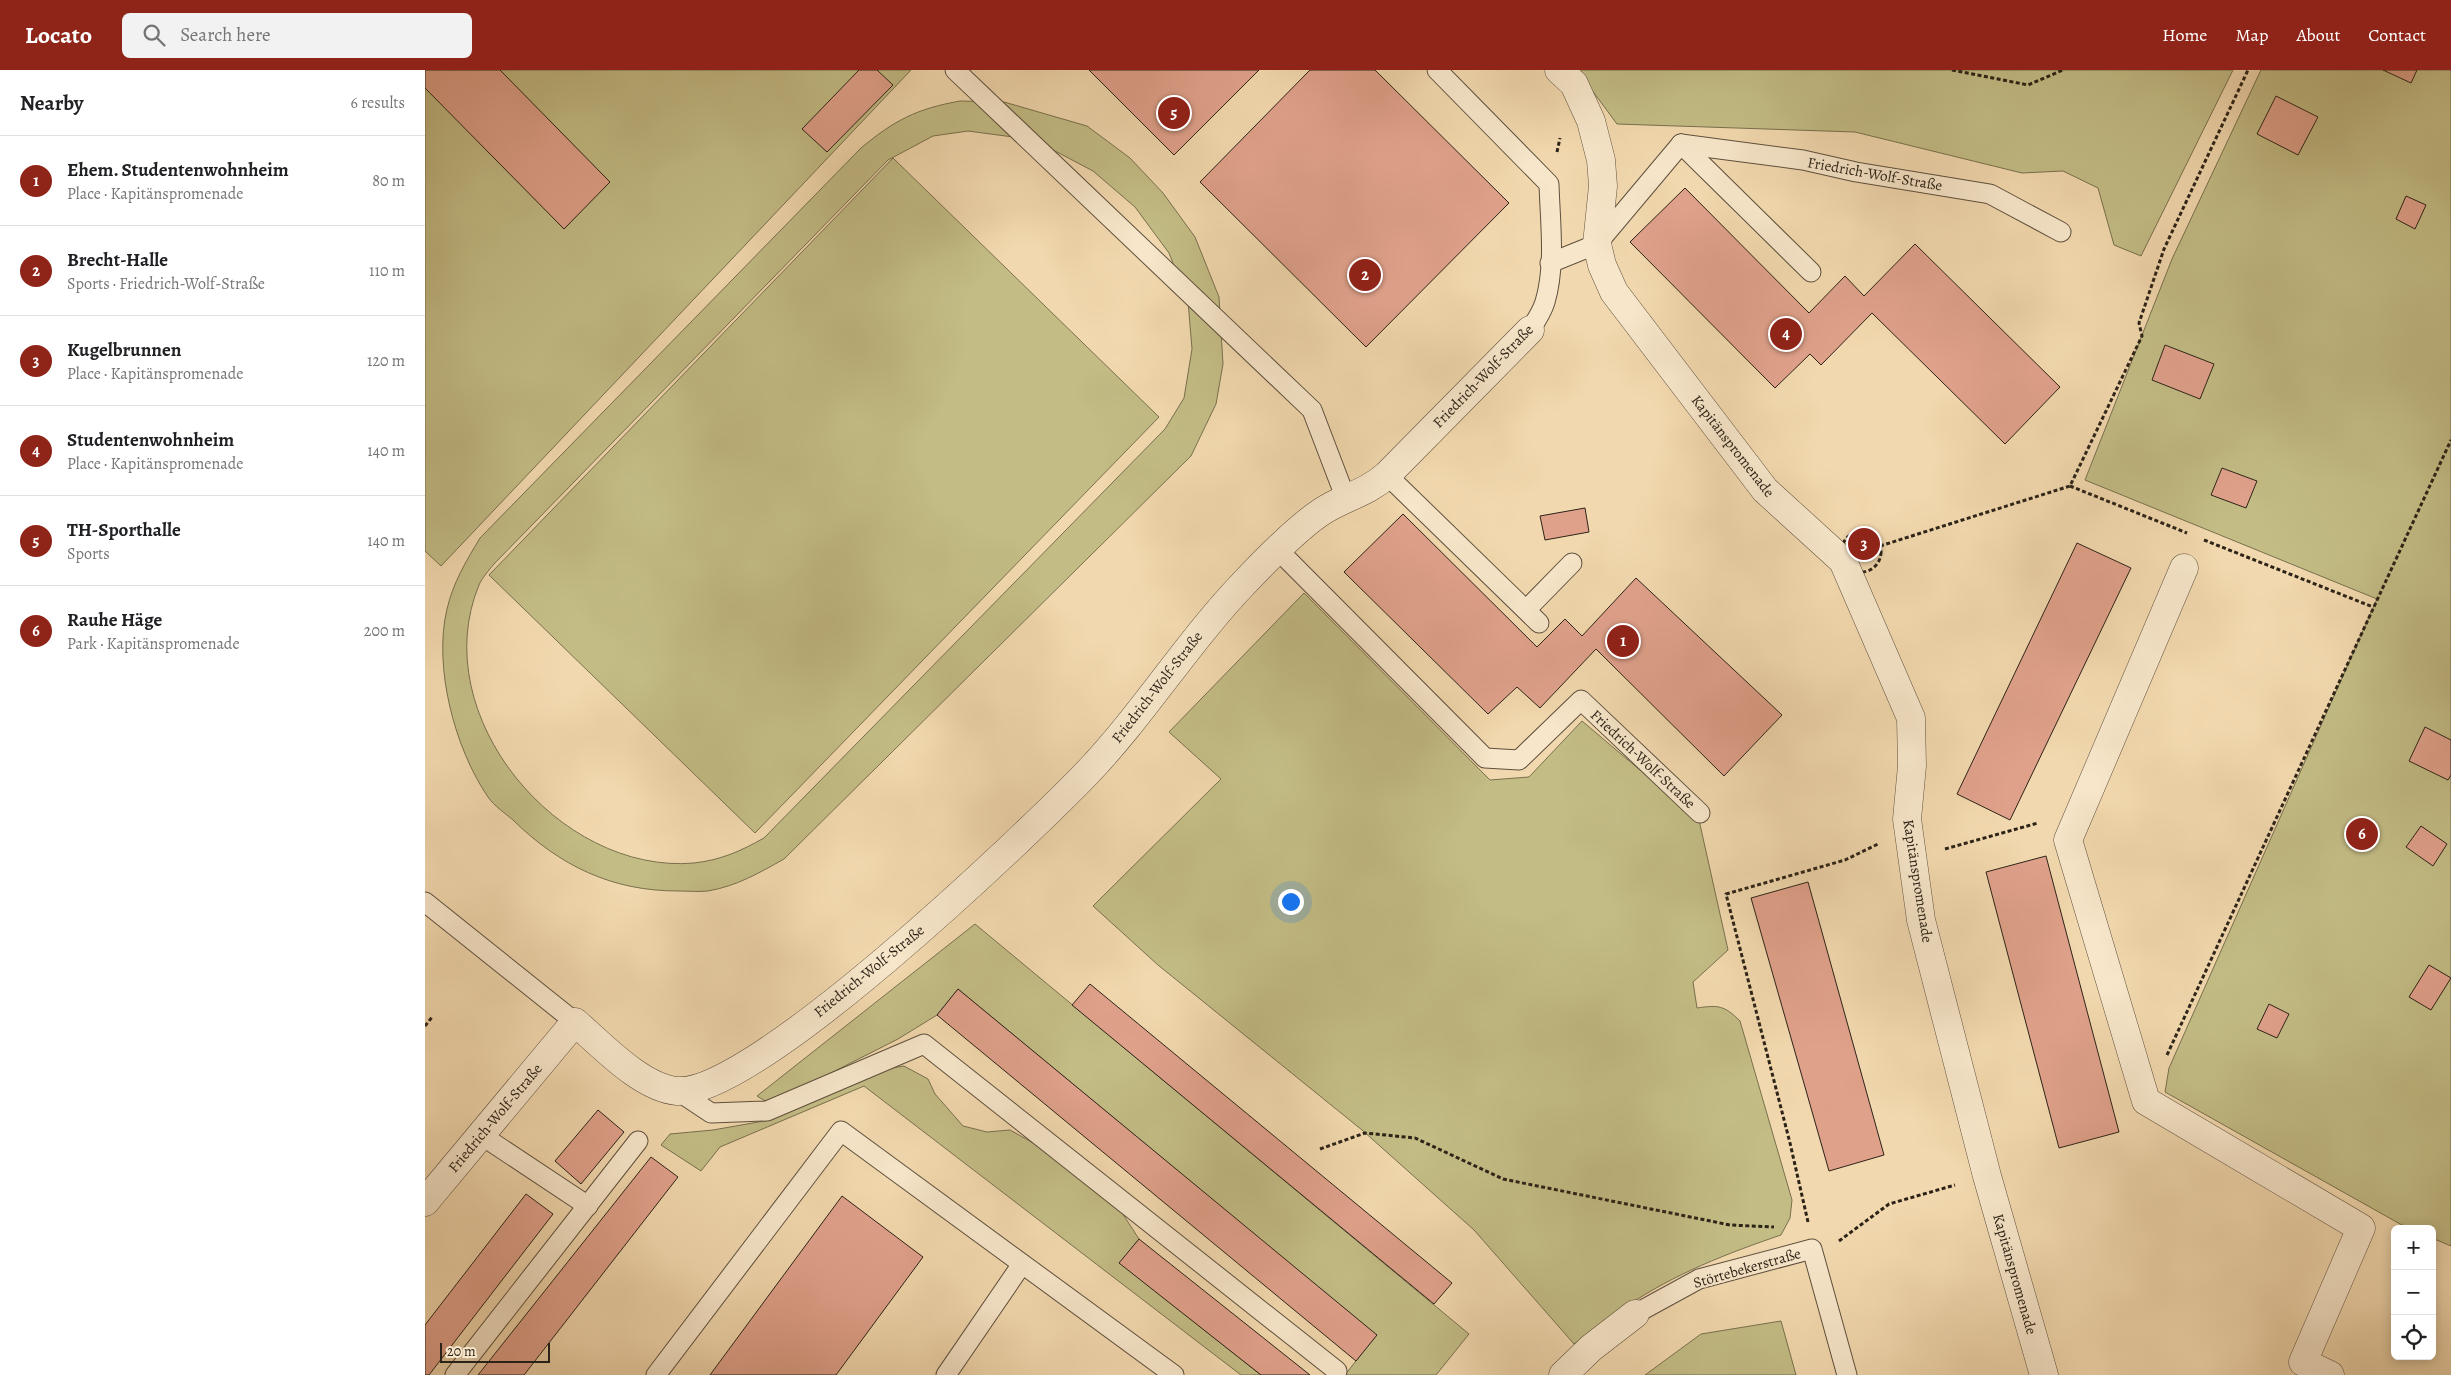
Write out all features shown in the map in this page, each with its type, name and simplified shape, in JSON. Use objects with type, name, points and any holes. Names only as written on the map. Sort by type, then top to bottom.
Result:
[{"type":"street","points":[[1559,70],[1574,84],[1591,121],[1601,160],[1603,186],[1597,244]]},
{"type":"street","name":"Kapitänspromenade","points":[[1597,244],[1613,291],[1765,490],[1843,561],[1911,718],[1912,766],[1907,819],[1921,920],[1987,1176],[2044,1375]]},
{"type":"street","name":"Friedrich-Wolf-Straße","points":[[425,1202],[575,1022],[630,1069],[660,1087],[678,1091],[702,1087],[733,1074],[802,1026],[918,934],[1087,772],[1129,725],[1212,618],[1246,580],[1324,510],[1374,486],[1387,475],[1531,330]]},
{"type":"street","points":[[2184,568],[2068,840],[2146,1101],[2361,1228],[2303,1362],[2330,1375]]},
{"type":"street","name":"Störtebekerstraße","points":[[1563,1375],[1591,1348],[1635,1314]]},
{"type":"lane","points":[[955,70],[1312,410],[1346,499]]},
{"type":"lane","name":"Friedrich-Wolf-Straße","points":[[1437,70],[1549,184],[1551,263],[1545,300],[1531,330]]},
{"type":"lane","points":[[1551,263],[1597,244],[1681,144],[1811,272]]},
{"type":"lane","name":"Friedrich-Wolf-Straße","points":[[1681,144],[1803,160],[1855,172],[1989,194],[2061,232]]},
{"type":"lane","points":[[1387,475],[1533,617],[1572,563]]},
{"type":"lane","name":"Friedrich-Wolf-Straße","points":[[1278,550],[1485,758],[1519,760],[1581,700],[1700,813]]},
{"type":"lane","points":[[425,902],[575,1022]]},
{"type":"lane","points":[[678,1091],[711,1113],[767,1111],[924,1044],[1337,1371]]},
{"type":"lane","points":[[655,1375],[841,1132],[1174,1375]]},
{"type":"lane","points":[[481,1135],[589,1206]]},
{"type":"lane","points":[[455,1375],[638,1141]]},
{"type":"lane","points":[[1811,1249],[1847,1375]]},
{"type":"lane","name":"Störtebekerstraße","points":[[1635,1314],[1699,1279],[1811,1249]]},
{"type":"lane","points":[[946,1375],[1022,1264]]},
{"type":"path","points":[[1952,70],[2028,85],[2063,70]]},
{"type":"path","points":[[2070,486],[2141,336],[2139,323],[2164,249],[2248,70]]},
{"type":"path","points":[[2166,1056],[2451,440]]},
{"type":"path","points":[[1880,546],[2070,486],[2189,534],[2184,568]]},
{"type":"path","points":[[2198,538],[2373,607]]},
{"type":"path","points":[[1912,858],[2079,812]]},
{"type":"path","points":[[1907,819],[1876,845],[1845,860],[1726,894],[1807,1211],[1811,1249],[1829,1248],[1889,1204],[1987,1176]]},
{"type":"path","points":[[425,1026],[433,1016]]},
{"type":"path","points":[[1321,1149],[1365,1133],[1415,1138],[1503,1179],[1730,1225],[1776,1228]]},
{"type":"shaded area","points":[[425,70],[911,70],[441,566],[425,551]]},
{"type":"shaded area","points":[[1577,70],[2233,70],[2141,256],[2114,245],[2098,188],[2063,171],[2022,173],[1855,132],[1617,124]]},
{"type":"shaded area","points":[[2261,70],[2451,70],[2451,1246],[2436,1240],[2436,1225],[2402,1225],[2165,1092],[2169,1068],[2377,599],[2085,480],[2172,259]]},
{"type":"shaded area","points":[[960,101],[1004,102],[1087,126],[1130,158],[1163,193],[1195,237],[1219,297],[1223,364],[1216,404],[1191,456],[784,859],[738,882],[719,889],[705,891],[654,890],[609,881],[588,873],[568,863],[549,850],[493,803],[476,778],[466,756],[450,707],[443,656],[443,632],[447,609],[456,581],[480,538],[861,148],[885,130],[907,117]],"holes":[[[968,131],[1013,137],[1057,152],[1093,171],[1135,207],[1169,253],[1188,301],[1192,349],[1184,398],[1165,429],[764,838],[731,854],[713,860],[694,863],[644,860],[596,843],[552,815],[516,777],[488,733],[471,685],[467,635],[479,585],[494,564],[888,160],[933,136]]]},
{"type":"shaded area","points":[[893,158],[1159,417],[755,833],[489,575]]},
{"type":"shaded area","points":[[1304,593],[1490,780],[1529,777],[1582,721],[1699,820],[1728,950],[1693,982],[1697,1008],[1720,1007],[1740,1021],[1792,1200],[1790,1218],[1781,1235],[1721,1257],[1663,1284],[1627,1306],[1574,1344],[1474,1230],[1362,1130],[1158,965],[1093,906],[1221,779],[1169,732]]},
{"type":"shaded area","points":[[975,924],[1469,1334],[1436,1375],[1345,1375],[1376,1335],[958,989],[937,1015],[898,1039],[770,1104],[757,1096]]},
{"type":"shaded area","points":[[904,1066],[928,1079],[935,1094],[963,1126],[987,1132],[1010,1130],[1060,1158],[1117,1205],[1139,1239],[1120,1263],[1261,1375],[1241,1375],[864,1086],[720,1147],[701,1171],[661,1145],[670,1134],[713,1130],[764,1121],[886,1069]]},
{"type":"shaded area","points":[[1781,1321],[1796,1375],[1645,1375],[1701,1334]]},
{"type":"building","points":[[425,70],[500,70],[610,182],[564,229],[425,88]]},
{"type":"building","points":[[859,70],[877,70],[893,85],[827,152],[802,129]]},
{"type":"building","points":[[1089,70],[1259,70],[1174,155]]},
{"type":"building","points":[[1310,70],[1375,70],[1509,203],[1366,347],[1200,182]]},
{"type":"building","points":[[2383,70],[2417,70],[2411,83]]},
{"type":"building","points":[[2276,96],[2318,117],[2298,155],[2257,134]]},
{"type":"building","points":[[1685,188],[1809,313],[1845,276],[1864,296],[1915,244],[2060,387],[2005,444],[1872,313],[1821,365],[1810,354],[1775,388],[1630,242]]},
{"type":"building","points":[[2406,196],[2426,205],[2415,229],[2396,219]]},
{"type":"building","points":[[2165,345],[2214,364],[2200,399],[2152,380]]},
{"type":"building","points":[[2222,468],[2257,481],[2246,508],[2211,495]]},
{"type":"building","points":[[1585,508],[1589,532],[1545,540],[1540,516]]},
{"type":"building","points":[[1403,514],[1537,647],[1565,619],[1582,636],[1636,578],[1782,715],[1724,776],[1596,649],[1540,708],[1517,687],[1488,714],[1344,572]]},
{"type":"building","points":[[2077,543],[2131,568],[2010,820],[1957,794]]},
{"type":"building","points":[[2425,727],[2451,740],[2451,775],[2448,780],[2409,761]]},
{"type":"building","points":[[2421,826],[2447,844],[2433,866],[2406,847]]},
{"type":"building","points":[[2046,856],[2119,1132],[2059,1148],[1986,872]]},
{"type":"building","points":[[1808,882],[1884,1155],[1829,1171],[1751,898]]},
{"type":"building","points":[[2429,965],[2451,978],[2431,1010],[2409,997]]},
{"type":"building","points":[[1090,984],[1452,1283],[1434,1304],[1072,1005]]},
{"type":"building","points":[[958,989],[1377,1335],[1356,1361],[937,1015]]},
{"type":"building","points":[[2269,1004],[2289,1014],[2277,1038],[2257,1029]]},
{"type":"building","points":[[598,1110],[624,1132],[581,1184],[555,1161]]},
{"type":"building","points":[[651,1157],[678,1177],[524,1375],[478,1375]]},
{"type":"building","points":[[526,1194],[553,1214],[429,1375],[425,1375],[425,1325]]},
{"type":"building","points":[[842,1196],[923,1257],[836,1375],[710,1375]]},
{"type":"building","points":[[1139,1239],[1310,1375],[1261,1375],[1119,1263]]},
{"type":"place","name":"TH-Sporthalle","points":[[1174,113]]},
{"type":"place","name":"Brecht-Halle","points":[[1365,275]]},
{"type":"place","name":"Studentenwohnheim","points":[[1786,334]]},
{"type":"place","name":"Kugelbrunnen","points":[[1864,544]]},
{"type":"place","name":"Ehem. Studentenwohnheim","points":[[1623,641]]},
{"type":"place","name":"Rauhe Häge","points":[[2362,834]]}]
